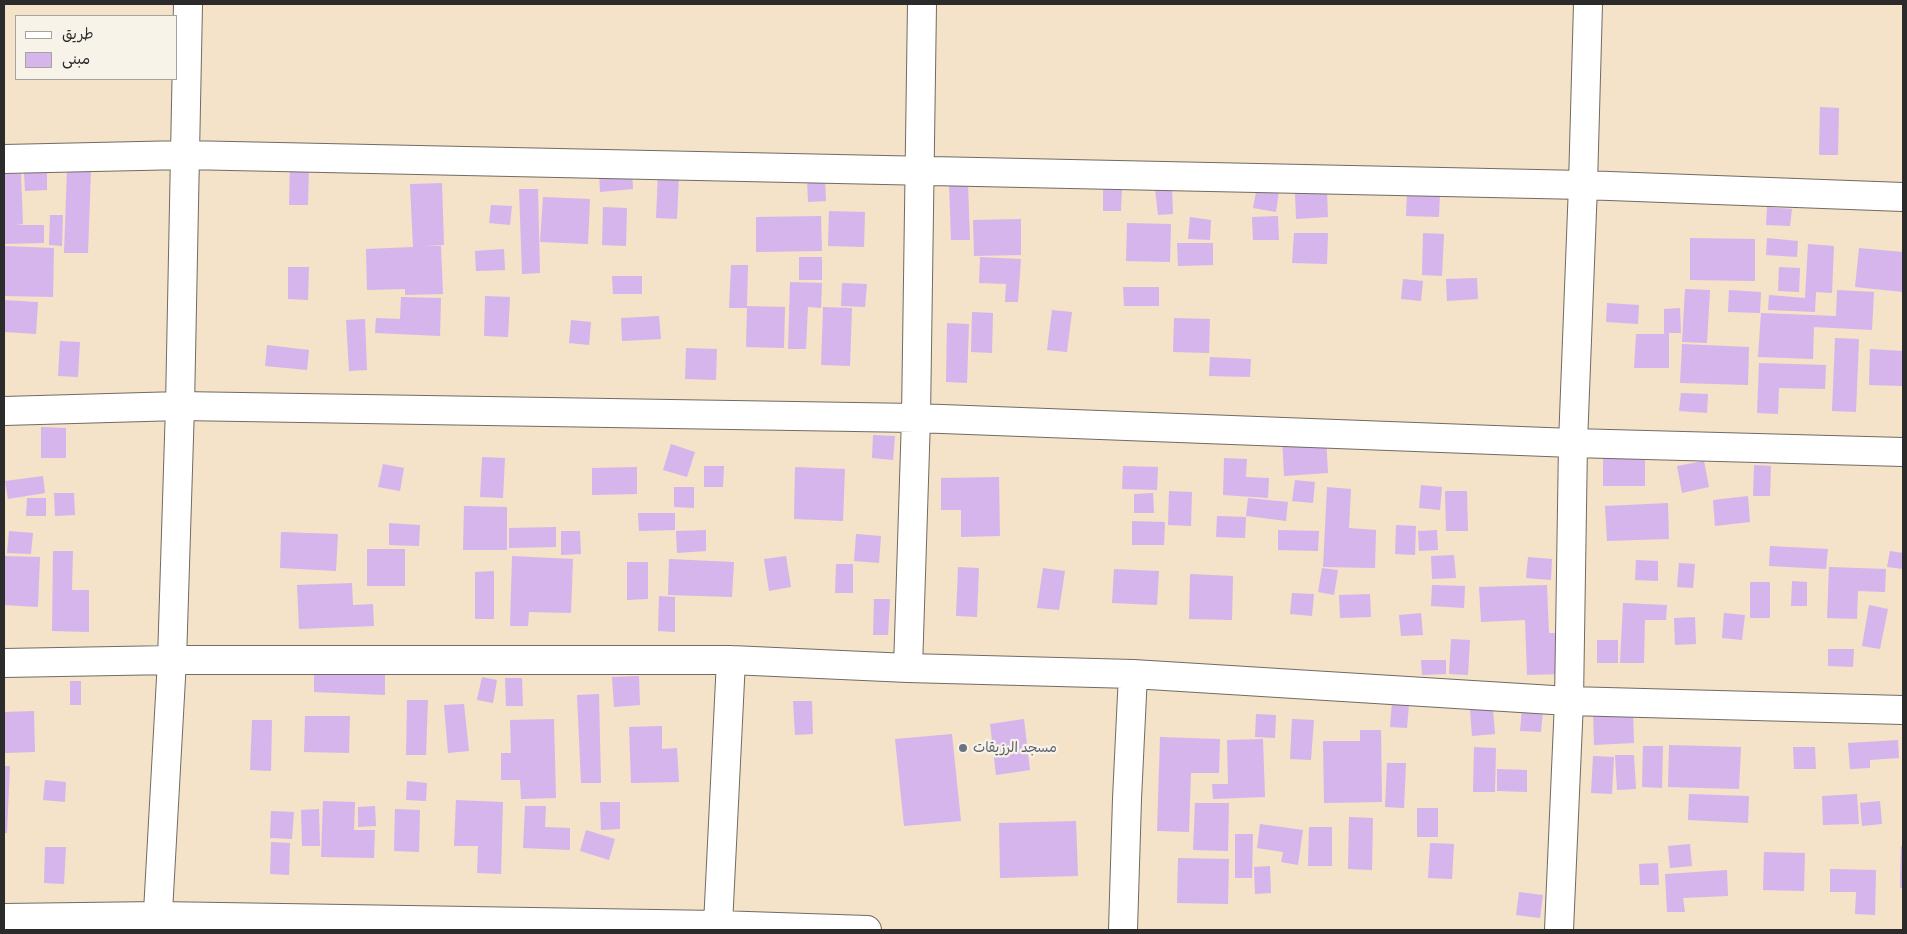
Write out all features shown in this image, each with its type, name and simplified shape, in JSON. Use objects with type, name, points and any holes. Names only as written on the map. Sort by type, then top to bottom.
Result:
[{"type":"street","points":[[157,923],[172,660],[180,406],[188,4]]},
{"type":"street","points":[[908,668],[916,418],[922,4]]},
{"type":"street","points":[[1559,930],[1569,701],[1573,442],[1588,4]]},
{"type":"street","points":[[4,159],[185,155],[1583,186],[1903,197]]},
{"type":"street","points":[[4,411],[180,406],[916,418],[1903,452]]},
{"type":"street","points":[[4,663],[172,660],[731,660],[908,668],[1133,674],[1569,701],[1903,710]]},
{"type":"street","points":[[718,925],[731,660]]},
{"type":"street","points":[[1123,930],[1133,674]]},
{"type":"street","points":[[4,918],[157,923],[718,925],[867,930]]},
{"type":"building","points":[[1820,107],[1839,108],[1838,155],[1819,155]]},
{"type":"building","points":[[290,165],[309,165],[308,205],[289,205]]},
{"type":"building","points":[[67,169],[91,170],[88,253],[64,253]]},
{"type":"building","points":[[632,169],[633,189],[600,192],[599,171]]},
{"type":"building","points":[[24,173],[47,173],[47,190],[25,191]]},
{"type":"building","points":[[658,173],[679,174],[677,219],[656,218]]},
{"type":"building","points":[[4,174],[21,174],[23,224],[16,225],[44,225],[44,243],[4,244]]},
{"type":"building","points":[[825,178],[826,201],[808,202],[807,179]]},
{"type":"building","points":[[442,183],[444,245],[424,246],[441,246],[443,294],[405,295],[405,289],[367,290],[366,249],[413,247],[410,184]]},
{"type":"building","points":[[968,183],[970,240],[951,240],[949,184]]},
{"type":"building","points":[[1257,187],[1279,191],[1276,212],[1253,208]]},
{"type":"building","points":[[1103,188],[1122,188],[1121,211],[1103,211]]},
{"type":"building","points":[[1172,188],[1173,214],[1158,215],[1155,189]]},
{"type":"building","points":[[519,189],[538,189],[540,273],[522,274]]},
{"type":"building","points":[[1327,192],[1328,217],[1296,219],[1295,193]]},
{"type":"building","points":[[1407,193],[1440,194],[1439,217],[1406,216]]},
{"type":"building","points":[[543,197],[590,199],[588,244],[540,242]]},
{"type":"building","points":[[491,205],[512,206],[510,225],[489,223]]},
{"type":"building","points":[[603,207],[627,208],[626,246],[602,245]]},
{"type":"building","points":[[1767,207],[1792,209],[1790,226],[1766,225]]},
{"type":"building","points":[[829,211],[865,212],[864,247],[828,246]]},
{"type":"building","points":[[50,215],[63,215],[62,246],[49,245]]},
{"type":"building","points":[[821,216],[822,251],[756,252],[756,217]]},
{"type":"building","points":[[1278,216],[1279,240],[1253,240],[1252,217]]},
{"type":"building","points":[[1190,217],[1211,220],[1210,240],[1188,239]]},
{"type":"building","points":[[1021,219],[1021,255],[974,256],[973,220]]},
{"type":"building","points":[[1127,223],[1171,224],[1170,262],[1126,261]]},
{"type":"building","points":[[1294,233],[1328,233],[1327,264],[1292,263]]},
{"type":"building","points":[[1423,233],[1444,234],[1442,276],[1422,275]]},
{"type":"building","points":[[1690,238],[1755,239],[1755,281],[1690,280]]},
{"type":"building","points":[[1767,238],[1798,241],[1797,257],[1766,255]]},
{"type":"building","points":[[1177,243],[1213,243],[1213,265],[1178,266]]},
{"type":"building","points":[[1808,244],[1834,246],[1832,293],[1816,292],[1815,312],[1768,310],[1769,295],[1805,298]]},
{"type":"building","points":[[4,246],[54,248],[53,297],[4,296]]},
{"type":"building","points":[[1859,248],[1903,252],[1903,292],[1855,287]]},
{"type":"building","points":[[504,249],[505,270],[476,271],[475,251]]},
{"type":"building","points":[[799,257],[822,257],[822,280],[799,280]]},
{"type":"building","points":[[980,257],[1021,259],[1018,302],[1005,302],[1006,284],[979,283]]},
{"type":"building","points":[[731,265],[748,265],[747,306],[785,307],[784,348],[746,347],[747,308],[729,308]]},
{"type":"building","points":[[288,267],[309,267],[308,300],[288,299]]},
{"type":"building","points":[[1779,267],[1800,268],[1799,292],[1778,291]]},
{"type":"building","points":[[612,276],[642,276],[642,294],[613,294]]},
{"type":"building","points":[[1477,278],[1478,299],[1447,301],[1446,279]]},
{"type":"building","points":[[1403,279],[1423,281],[1421,301],[1401,299]]},
{"type":"building","points":[[790,282],[822,283],[821,308],[808,307],[806,349],[788,349]]},
{"type":"building","points":[[842,283],[867,284],[865,307],[841,306]]},
{"type":"building","points":[[1123,287],[1159,287],[1159,306],[1124,306]]},
{"type":"building","points":[[1685,289],[1710,290],[1707,343],[1682,342]]},
{"type":"building","points":[[1729,290],[1761,292],[1760,313],[1728,312]]},
{"type":"building","points":[[1837,290],[1874,292],[1872,330],[1814,327],[1813,359],[1758,357],[1761,313],[1836,316]]},
{"type":"building","points":[[485,296],[510,297],[508,337],[484,336]]},
{"type":"building","points":[[401,297],[441,298],[440,336],[375,333],[376,318],[400,319]]},
{"type":"building","points":[[4,300],[38,302],[36,334],[4,332]]},
{"type":"building","points":[[1607,303],[1639,305],[1638,324],[1606,322]]},
{"type":"building","points":[[823,307],[852,308],[850,366],[821,365]]},
{"type":"building","points":[[1680,308],[1681,333],[1669,333],[1669,368],[1634,368],[1636,334],[1664,334],[1664,309]]},
{"type":"building","points":[[1052,310],[1072,312],[1067,352],[1047,350]]},
{"type":"building","points":[[972,312],[993,313],[992,353],[971,352]]},
{"type":"building","points":[[659,316],[661,339],[622,341],[621,318]]},
{"type":"building","points":[[1174,318],[1210,319],[1209,353],[1173,352]]},
{"type":"building","points":[[365,319],[367,370],[349,371],[346,320]]},
{"type":"building","points":[[571,320],[591,322],[589,345],[569,343]]},
{"type":"building","points":[[947,323],[969,324],[967,383],[946,382]]},
{"type":"building","points":[[1835,338],[1859,339],[1856,412],[1832,411]]},
{"type":"building","points":[[60,341],[80,342],[78,377],[58,376]]},
{"type":"building","points":[[1682,344],[1749,347],[1748,385],[1680,383]]},
{"type":"building","points":[[267,345],[309,350],[307,370],[265,366]]},
{"type":"building","points":[[686,348],[717,349],[716,380],[685,379]]},
{"type":"building","points":[[1870,349],[1903,351],[1903,386],[1869,385]]},
{"type":"building","points":[[1210,357],[1251,359],[1250,377],[1209,376]]},
{"type":"building","points":[[1759,363],[1826,365],[1825,389],[1779,388],[1778,414],[1757,413]]},
{"type":"building","points":[[1681,393],[1708,394],[1707,413],[1679,411]]},
{"type":"building","points":[[41,427],[66,428],[66,458],[41,458]]},
{"type":"building","points":[[873,435],[895,436],[893,460],[872,458]]},
{"type":"building","points":[[1326,435],[1328,473],[1284,476],[1282,437]]},
{"type":"building","points":[[671,444],[695,452],[687,477],[663,470]]},
{"type":"building","points":[[482,457],[505,458],[503,498],[480,497]]},
{"type":"building","points":[[1603,457],[1645,458],[1645,486],[1603,486]]},
{"type":"building","points":[[1224,458],[1247,459],[1246,477],[1269,478],[1268,498],[1223,495]]},
{"type":"building","points":[[1704,461],[1709,487],[1682,493],[1677,466]]},
{"type":"building","points":[[383,464],[404,468],[400,491],[378,487]]},
{"type":"building","points":[[1754,465],[1771,466],[1770,496],[1753,496]]},
{"type":"building","points":[[704,466],[724,466],[723,487],[704,487]]},
{"type":"building","points":[[1123,466],[1158,467],[1157,490],[1122,489]]},
{"type":"building","points":[[637,467],[637,494],[592,495],[592,468]]},
{"type":"building","points":[[795,467],[845,469],[843,521],[794,519]]},
{"type":"building","points":[[43,476],[45,493],[8,499],[5,481]]},
{"type":"building","points":[[999,477],[1000,536],[961,537],[961,510],[941,510],[941,478]]},
{"type":"building","points":[[1295,480],[1315,482],[1313,503],[1292,501]]},
{"type":"building","points":[[1421,485],[1442,487],[1440,510],[1419,508]]},
{"type":"building","points":[[674,487],[694,487],[694,508],[674,507]]},
{"type":"building","points":[[1327,487],[1351,489],[1349,528],[1376,530],[1375,568],[1323,567]]},
{"type":"building","points":[[1169,491],[1192,492],[1191,526],[1168,525]]},
{"type":"building","points":[[1445,491],[1467,491],[1468,531],[1446,531]]},
{"type":"building","points":[[54,493],[74,493],[75,515],[55,516]]},
{"type":"building","points":[[1153,493],[1154,513],[1134,513],[1134,494]]},
{"type":"building","points":[[1748,496],[1750,522],[1715,526],[1713,500]]},
{"type":"building","points":[[27,498],[46,498],[46,516],[26,516]]},
{"type":"building","points":[[1248,498],[1288,502],[1286,521],[1246,516]]},
{"type":"building","points":[[1668,503],[1669,539],[1607,541],[1605,506]]},
{"type":"building","points":[[464,506],[507,507],[507,550],[463,550]]},
{"type":"building","points":[[638,513],[675,513],[675,530],[639,531]]},
{"type":"building","points":[[1217,516],[1246,517],[1245,538],[1216,537]]},
{"type":"building","points":[[1132,521],[1165,522],[1164,545],[1132,545]]},
{"type":"building","points":[[389,523],[420,525],[419,546],[389,545]]},
{"type":"building","points":[[1396,525],[1416,526],[1415,555],[1395,554]]},
{"type":"building","points":[[556,527],[556,547],[509,548],[509,528]]},
{"type":"building","points":[[706,530],[706,551],[677,553],[676,531]]},
{"type":"building","points":[[1278,530],[1319,531],[1318,551],[1278,550]]},
{"type":"building","points":[[1437,530],[1438,550],[1419,551],[1418,531]]},
{"type":"building","points":[[9,531],[33,533],[31,554],[7,553]]},
{"type":"building","points":[[561,531],[580,531],[581,554],[561,555]]},
{"type":"building","points":[[281,532],[338,534],[336,571],[280,568]]},
{"type":"building","points":[[856,534],[881,536],[879,563],[854,561]]},
{"type":"building","points":[[1770,546],[1828,549],[1826,569],[1769,566]]},
{"type":"building","points":[[367,549],[405,549],[405,586],[367,586]]},
{"type":"building","points":[[53,551],[73,551],[72,590],[89,590],[89,632],[52,631]]},
{"type":"building","points":[[1890,551],[1903,553],[1903,569],[1887,567]]},
{"type":"building","points":[[1454,555],[1456,578],[1432,579],[1431,556]]},
{"type":"building","points":[[4,556],[40,557],[38,607],[4,605]]},
{"type":"building","points":[[512,556],[573,559],[571,613],[529,612],[528,626],[510,626]]},
{"type":"building","points":[[786,556],[791,587],[769,591],[764,559]]},
{"type":"building","points":[[1528,557],[1552,559],[1551,580],[1526,578]]},
{"type":"building","points":[[669,559],[734,562],[732,597],[668,595]]},
{"type":"building","points":[[1636,560],[1658,561],[1658,581],[1635,580]]},
{"type":"building","points":[[627,562],[648,562],[648,599],[627,600]]},
{"type":"building","points":[[1679,563],[1695,564],[1693,588],[1677,587]]},
{"type":"building","points":[[836,564],[853,564],[853,593],[835,593]]},
{"type":"building","points":[[958,567],[979,568],[977,617],[956,616]]},
{"type":"building","points":[[1829,567],[1886,569],[1885,592],[1858,591],[1857,619],[1827,618]]},
{"type":"building","points":[[1043,568],[1065,571],[1059,610],[1037,608]]},
{"type":"building","points":[[1322,568],[1338,570],[1334,595],[1318,592]]},
{"type":"building","points":[[1114,569],[1159,571],[1157,605],[1112,603]]},
{"type":"building","points":[[494,571],[494,619],[475,619],[475,572]]},
{"type":"building","points":[[1190,574],[1233,576],[1232,620],[1189,619]]},
{"type":"building","points":[[1792,581],[1807,582],[1807,606],[1791,606]]},
{"type":"building","points":[[1750,582],[1770,582],[1770,618],[1750,618]]},
{"type":"building","points":[[352,583],[353,605],[373,604],[374,626],[299,629],[297,585]]},
{"type":"building","points":[[1432,585],[1465,586],[1464,608],[1431,606]]},
{"type":"building","points":[[1547,585],[1549,633],[1560,633],[1562,674],[1527,675],[1525,620],[1481,622],[1479,587]]},
{"type":"building","points":[[1292,593],[1314,594],[1312,616],[1290,614]]},
{"type":"building","points":[[1370,594],[1371,617],[1340,618],[1339,595]]},
{"type":"building","points":[[659,596],[675,597],[675,632],[658,631]]},
{"type":"building","points":[[874,599],[890,599],[888,635],[873,635]]},
{"type":"building","points":[[1623,603],[1667,605],[1666,620],[1645,620],[1644,663],[1620,663]]},
{"type":"building","points":[[1869,605],[1888,609],[1880,649],[1862,646]]},
{"type":"building","points":[[1421,613],[1423,635],[1401,636],[1399,615]]},
{"type":"building","points":[[1724,613],[1745,615],[1742,640],[1722,638]]},
{"type":"building","points":[[1695,617],[1696,644],[1675,645],[1674,618]]},
{"type":"building","points":[[1451,639],[1470,640],[1468,675],[1449,674]]},
{"type":"building","points":[[1597,640],[1618,640],[1618,663],[1597,663]]},
{"type":"building","points":[[1828,649],[1854,649],[1853,667],[1828,666]]},
{"type":"building","points":[[1421,660],[1446,660],[1446,674],[1422,675]]},
{"type":"building","points":[[314,670],[385,673],[385,695],[314,692]]},
{"type":"building","points":[[639,676],[640,705],[614,707],[612,677]]},
{"type":"building","points":[[482,677],[497,680],[493,703],[477,700]]},
{"type":"building","points":[[505,678],[522,678],[523,706],[506,706]]},
{"type":"building","points":[[70,681],[81,681],[81,705],[70,705]]},
{"type":"building","points":[[599,694],[601,783],[581,783],[577,695]]},
{"type":"building","points":[[407,700],[428,700],[426,755],[406,755]]},
{"type":"building","points":[[793,701],[812,701],[813,734],[795,735]]},
{"type":"building","points":[[1392,702],[1409,704],[1407,728],[1390,727]]},
{"type":"building","points":[[464,704],[469,751],[448,753],[444,705]]},
{"type":"building","points":[[1493,709],[1495,734],[1472,736],[1470,710]]},
{"type":"building","points":[[1522,709],[1543,710],[1541,732],[1520,731]]},
{"type":"building","points":[[1633,710],[1634,743],[1594,745],[1593,711]]},
{"type":"building","points":[[34,711],[35,752],[4,753],[4,712]]},
{"type":"building","points":[[1256,714],[1276,715],[1275,738],[1255,737]]},
{"type":"building","points":[[305,716],[350,716],[349,753],[304,752]]},
{"type":"building","points":[[554,719],[556,798],[521,799],[520,780],[501,780],[501,753],[511,753],[510,720]]},
{"type":"building","points":[[1024,719],[1030,770],[996,775],[990,724]]},
{"type":"building","points":[[1292,719],[1314,720],[1311,760],[1290,759]]},
{"type":"building","points":[[252,720],[272,720],[271,771],[250,770]]},
{"type":"building","points":[[662,726],[662,749],[677,748],[679,782],[631,783],[629,727]]},
{"type":"building","points":[[1360,730],[1381,730],[1382,802],[1324,803],[1323,741],[1360,741]]},
{"type":"building","points":[[952,734],[961,821],[904,826],[895,739]]},
{"type":"building","points":[[1160,737],[1220,739],[1219,773],[1191,773],[1189,832],[1157,831]]},
{"type":"building","points":[[1263,739],[1265,797],[1213,799],[1212,784],[1228,784],[1227,740]]},
{"type":"building","points":[[1898,740],[1899,758],[1870,760],[1870,768],[1850,769],[1848,743]]},
{"type":"building","points":[[1669,745],[1741,747],[1739,789],[1668,787]]},
{"type":"building","points":[[1643,746],[1663,746],[1662,788],[1642,787]]},
{"type":"building","points":[[1474,747],[1496,748],[1495,792],[1473,792]]},
{"type":"building","points":[[1793,747],[1815,747],[1816,769],[1794,769]]},
{"type":"building","points":[[1615,755],[1634,755],[1636,789],[1617,790]]},
{"type":"building","points":[[1593,756],[1614,757],[1612,794],[1591,793]]},
{"type":"building","points":[[1387,763],[1406,763],[1404,808],[1385,807]]},
{"type":"building","points":[[4,766],[10,766],[7,833],[4,833]]},
{"type":"building","points":[[1497,769],[1527,770],[1527,792],[1497,791]]},
{"type":"building","points":[[45,780],[66,782],[65,802],[43,800]]},
{"type":"building","points":[[407,781],[427,783],[426,801],[406,800]]},
{"type":"building","points":[[1689,794],[1749,796],[1748,823],[1688,820]]},
{"type":"building","points":[[1857,794],[1859,824],[1823,825],[1822,796]]},
{"type":"building","points":[[456,800],[503,802],[501,874],[477,873],[478,846],[454,846]]},
{"type":"building","points":[[323,801],[355,802],[354,830],[375,830],[374,858],[321,857]]},
{"type":"building","points":[[1880,801],[1882,824],[1862,826],[1860,803]]},
{"type":"building","points":[[600,802],[620,802],[620,829],[601,830]]},
{"type":"building","points":[[1195,803],[1229,803],[1228,851],[1193,850]]},
{"type":"building","points":[[375,806],[376,826],[358,827],[358,807]]},
{"type":"building","points":[[525,806],[546,806],[545,827],[570,828],[570,850],[523,848]]},
{"type":"building","points":[[1417,808],[1438,808],[1438,837],[1417,837]]},
{"type":"building","points":[[319,809],[320,846],[302,846],[301,810]]},
{"type":"building","points":[[395,809],[420,810],[419,852],[394,851]]},
{"type":"building","points":[[271,811],[294,812],[292,839],[270,838]]},
{"type":"building","points":[[1349,817],[1373,818],[1372,870],[1348,869]]},
{"type":"building","points":[[1076,821],[1078,876],[1000,878],[999,823]]},
{"type":"building","points":[[1260,824],[1303,830],[1298,865],[1281,862],[1283,852],[1257,848]]},
{"type":"building","points":[[1309,827],[1332,827],[1332,866],[1308,866]]},
{"type":"building","points":[[586,830],[615,839],[609,860],[580,851]]},
{"type":"building","points":[[1235,834],[1253,834],[1252,878],[1235,878]]},
{"type":"building","points":[[271,842],[290,843],[289,875],[270,874]]},
{"type":"building","points":[[1430,843],[1454,844],[1452,879],[1428,878]]},
{"type":"building","points":[[1690,844],[1692,866],[1670,868],[1668,846]]},
{"type":"building","points":[[1901,846],[1903,846],[1903,888],[1900,888]]},
{"type":"building","points":[[45,847],[66,847],[64,884],[44,883]]},
{"type":"building","points":[[1764,852],[1805,853],[1804,891],[1763,890]]},
{"type":"building","points":[[1178,858],[1229,859],[1228,904],[1177,903]]},
{"type":"building","points":[[1658,863],[1659,885],[1640,885],[1639,864]]},
{"type":"building","points":[[1270,866],[1271,893],[1255,894],[1254,867]]},
{"type":"building","points":[[1830,869],[1876,870],[1875,915],[1855,914],[1856,892],[1830,892]]},
{"type":"building","points":[[1727,870],[1728,896],[1683,898],[1685,912],[1667,912],[1665,874]]},
{"type":"building","points":[[1519,892],[1543,895],[1540,918],[1516,915]]},
{"type":"place","name":"مسجد الرزيقات","points":[[963,748]]}]
